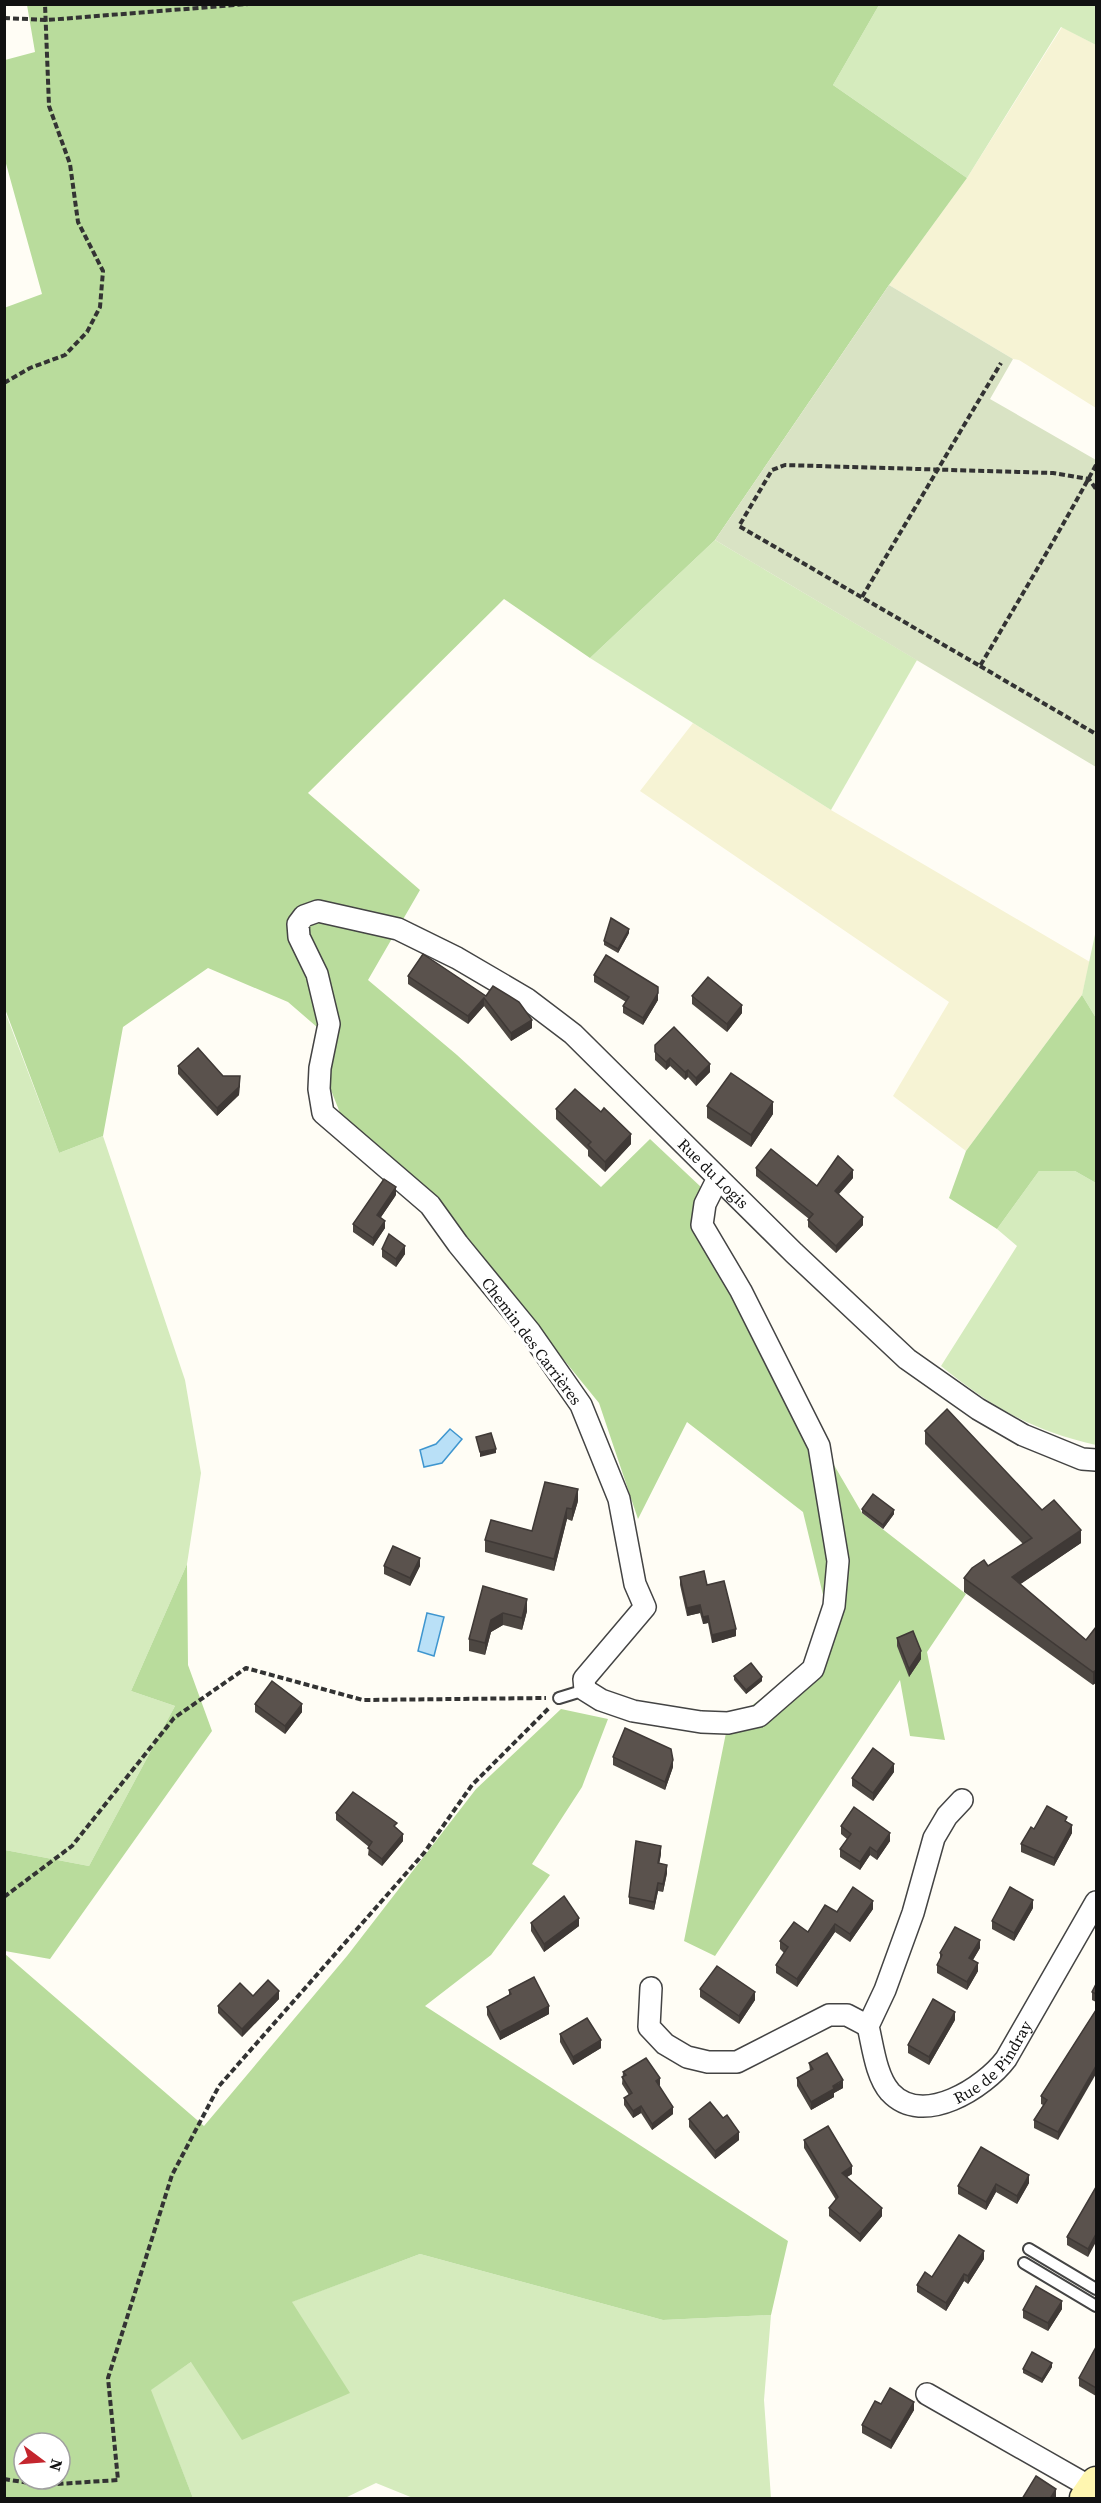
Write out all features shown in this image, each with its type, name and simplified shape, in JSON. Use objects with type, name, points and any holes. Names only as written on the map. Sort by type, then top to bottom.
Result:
[{"type":"street","name":"Rue du Logis","points":[[318,911],[398,929],[498,980],[527,999],[573,1034],[718,1178],[907,1359],[978,1409],[1023,1435],[1082,1459],[1096,1460]]},
{"type":"street","name":"Chemin des Carrières","points":[[318,911],[304,916],[298,924],[299,937],[317,974],[329,1024],[320,1068],[319,1089],[323,1113],[430,1205],[458,1244],[530,1332],[581,1405],[619,1499],[635,1584],[645,1607],[584,1679],[585,1690]]},
{"type":"street","points":[[585,1690],[601,1701],[633,1711],[701,1722],[728,1722],[759,1716],[813,1669],[834,1606],[838,1561],[819,1446],[741,1291],[702,1225],[705,1204],[718,1178]]},
{"type":"street","points":[[651,1988],[649,2027],[664,2044],[687,2057],[708,2062],[737,2062],[829,2015],[847,2015],[868,2026],[885,1990],[913,1913],[934,1838],[947,1816],[962,1800]]},
{"type":"street","name":"Rue de Pindray","points":[[868,2026],[883,2081],[900,2099],[926,2105],[940,2103],[976,2088],[994,2076],[1006,2059],[1096,1902]]},
{"type":"street","points":[[927,2394],[1091,2489]]},
{"type":"lane","points":[[559,1698],[585,1690]]},
{"type":"lane","points":[[1029,2249],[1096,2289]]},
{"type":"lane","points":[[1024,2263],[1096,2306]]},
{"type":"path","points":[[4,383],[30,368],[65,355],[87,332],[100,307],[103,271],[78,222],[70,164],[49,106],[45,4]]},
{"type":"path","points":[[4,18],[47,20],[248,4]]},
{"type":"path","points":[[862,597],[1001,363]]},
{"type":"path","points":[[980,666],[1096,465]]},
{"type":"path","points":[[1096,489],[1089,479],[1053,473],[939,468],[777,466],[772,470],[739,526],[1096,734]]},
{"type":"path","points":[[4,1897],[72,1846],[174,1718],[246,1668],[363,1700],[559,1698]]},
{"type":"path","points":[[4,2479],[42,2485],[118,2480],[108,2378],[172,2175],[219,2086],[424,1853],[472,1785],[559,1698]]},
{"type":"shaded area","points":[[1062,27],[1096,45],[1096,408],[1019,360],[1013,359],[889,285],[967,178]]},
{"type":"shaded area","points":[[693,723],[831,810],[1090,962],[1082,995],[966,1151],[893,1096],[949,1002],[640,791]]},
{"type":"green space","points":[[27,5],[879,5],[833,85],[967,178],[889,285],[715,540],[590,658],[504,599],[308,793],[420,890],[368,980],[457,1055],[601,1187],[650,1139],[702,1188],[695,1227],[862,1513],[966,1594],[927,1652],[945,1740],[910,1736],[900,1680],[715,1956],[684,1941],[728,1723],[804,1667],[825,1603],[803,1512],[687,1422],[638,1519],[599,1403],[432,1198],[342,1118],[329,1085],[332,1040],[288,1002],[208,968],[123,1027],[103,1136],[59,1153],[5,1009],[4,308],[42,294],[5,160],[5,60],[35,52]]},
{"type":"green space","points":[[879,5],[1096,5],[1096,45],[1061,27],[967,178],[833,85]]},
{"type":"green space","points":[[889,285],[1013,359],[990,399],[1096,460],[1096,767],[715,540]]},
{"type":"green space","points":[[715,540],[917,660],[831,810],[590,658]]},
{"type":"green space","points":[[1096,930],[1096,1018],[1082,995]]},
{"type":"green space","points":[[1082,995],[1096,1018],[1096,1183],[1075,1171],[1039,1171],[997,1229],[949,1198],[966,1151]]},
{"type":"green space","points":[[4,1009],[59,1153],[103,1136],[185,1380],[201,1473],[187,1564],[131,1691],[175,1706],[89,1866],[5,1850]]},
{"type":"green space","points":[[1039,1171],[1075,1171],[1096,1183],[1096,1445],[1052,1433],[1014,1416],[978,1394],[941,1366],[1017,1246],[997,1229]]},
{"type":"green space","points":[[187,1564],[188,1665],[212,1731],[50,1959],[5,1951],[5,1850],[89,1866],[175,1706],[131,1691]]},
{"type":"green space","points":[[561,1709],[608,1719],[582,1787],[532,1864],[550,1875],[491,1955],[425,2006],[788,2241],[771,2315],[663,2320],[420,2254],[292,2302],[350,2393],[242,2440],[191,2362],[151,2390],[193,2498],[5,2498],[5,1954],[204,2126],[347,1956],[476,1789]]},
{"type":"green space","points":[[420,2254],[663,2320],[771,2315],[764,2400],[771,2498],[413,2498],[376,2483],[345,2498],[193,2498],[150,2390],[191,2362],[349,2393],[291,2302]]},
{"type":"water","points":[[450,1429],[462,1439],[442,1463],[424,1467],[420,1450],[436,1444]]},
{"type":"water","points":[[427,1613],[444,1617],[434,1656],[418,1651]]},
{"type":"building","points":[[611,918],[629,929],[618,949],[604,941]]},
{"type":"building","points":[[423,954],[486,996],[493,986],[519,1002],[532,1020],[511,1033],[484,998],[468,1016],[408,976]]},
{"type":"building","points":[[606,955],[658,987],[658,993],[643,1018],[623,1006],[629,997],[594,975]]},
{"type":"building","points":[[708,977],[742,1005],[727,1024],[692,996]]},
{"type":"building","points":[[674,1027],[710,1064],[696,1078],[688,1070],[685,1072],[670,1058],[666,1062],[655,1052],[655,1045]]},
{"type":"building","points":[[198,1048],[223,1076],[240,1076],[239,1087],[217,1108],[178,1066]]},
{"type":"building","points":[[731,1073],[773,1102],[751,1135],[707,1106]]},
{"type":"building","points":[[575,1089],[601,1112],[604,1108],[631,1134],[605,1162],[588,1145],[591,1142],[556,1109]]},
{"type":"building","points":[[771,1149],[817,1186],[838,1156],[853,1170],[835,1191],[863,1217],[836,1246],[808,1220],[813,1214],[756,1168]]},
{"type":"building","points":[[384,1179],[396,1187],[377,1215],[385,1221],[373,1238],[353,1224]]},
{"type":"building","points":[[389,1234],[405,1246],[396,1259],[382,1249]]},
{"type":"building","points":[[947,1409],[1042,1510],[1054,1500],[1081,1530],[1012,1577],[1086,1640],[1096,1627],[1096,1670],[1093,1672],[964,1578],[972,1568],[984,1560],[988,1566],[1032,1538],[925,1431]]},
{"type":"building","points":[[491,1433],[496,1449],[480,1452],[476,1437]]},
{"type":"building","points":[[545,1482],[578,1489],[572,1509],[567,1508],[554,1559],[485,1540],[491,1520],[532,1531]]},
{"type":"building","points":[[873,1494],[894,1510],[883,1525],[862,1509]]},
{"type":"building","points":[[393,1546],[420,1558],[410,1578],[384,1566]]},
{"type":"building","points":[[704,1571],[707,1585],[724,1581],[736,1629],[712,1635],[708,1616],[703,1617],[700,1605],[687,1608],[680,1577]]},
{"type":"building","points":[[483,1586],[527,1599],[522,1618],[503,1613],[491,1620],[485,1643],[469,1639]]},
{"type":"building","points":[[913,1631],[921,1651],[909,1669],[897,1638]]},
{"type":"building","points":[[751,1663],[762,1677],[746,1690],[734,1676]]},
{"type":"building","points":[[272,1681],[302,1704],[285,1726],[255,1704]]},
{"type":"building","points":[[625,1728],[671,1749],[673,1760],[665,1782],[613,1757]]},
{"type":"building","points":[[873,1748],[894,1764],[873,1793],[852,1778]]},
{"type":"building","points":[[353,1792],[397,1823],[394,1826],[403,1834],[382,1859],[368,1848],[372,1842],[336,1813]]},
{"type":"building","points":[[1047,1806],[1067,1817],[1065,1821],[1072,1825],[1054,1858],[1021,1844],[1031,1827],[1034,1829]]},
{"type":"building","points":[[854,1807],[890,1833],[877,1852],[870,1847],[860,1862],[840,1849],[851,1834],[841,1826]]},
{"type":"building","points":[[636,1841],[661,1846],[658,1863],[667,1865],[663,1884],[658,1883],[654,1902],[629,1897]]},
{"type":"building","points":[[853,1887],[873,1901],[850,1934],[835,1924],[797,1979],[776,1965],[788,1947],[780,1941],[794,1922],[808,1932],[825,1905],[837,1912]]},
{"type":"building","points":[[1010,1887],[1033,1900],[1014,1933],[992,1921]]},
{"type":"building","points":[[564,1896],[579,1918],[544,1944],[531,1923]]},
{"type":"building","points":[[955,1927],[980,1940],[969,1958],[978,1963],[967,1982],[937,1965],[942,1955],[940,1953]]},
{"type":"building","points":[[717,1966],[755,1992],[739,2016],[700,1989]]},
{"type":"building","points":[[534,1977],[549,2006],[500,2032],[487,2007],[511,1994],[509,1990]]},
{"type":"building","points":[[268,1980],[279,1991],[242,2029],[218,2006],[240,1983],[253,1996]]},
{"type":"building","points":[[933,1999],[955,2012],[929,2057],[908,2045]]},
{"type":"building","points":[[1096,2010],[1096,2066],[1058,2132],[1034,2120],[1047,2100],[1041,2096]]},
{"type":"building","points":[[587,2018],[601,2040],[573,2057],[560,2034]]},
{"type":"building","points":[[827,2053],[843,2080],[833,2086],[834,2089],[811,2102],[797,2078],[813,2069],[809,2063]]},
{"type":"building","points":[[646,2058],[660,2078],[656,2081],[673,2107],[652,2124],[641,2106],[633,2111],[624,2098],[632,2093],[622,2077],[626,2075],[623,2072]]},
{"type":"building","points":[[710,2102],[723,2118],[727,2115],[739,2132],[715,2151],[689,2119]]},
{"type":"building","points":[[828,2126],[852,2166],[842,2173],[882,2208],[860,2234],[829,2208],[838,2197],[804,2140]]},
{"type":"building","points":[[981,2147],[1029,2175],[1017,2196],[996,2184],[986,2202],[958,2186]]},
{"type":"building","points":[[1096,2187],[1096,2234],[1088,2249],[1067,2237]]},
{"type":"building","points":[[959,2235],[984,2251],[968,2276],[964,2274],[946,2303],[917,2285],[925,2272],[932,2277]]},
{"type":"building","points":[[1036,2286],[1062,2301],[1048,2323],[1023,2310]]},
{"type":"building","points":[[1096,2347],[1096,2388],[1079,2378]]},
{"type":"building","points":[[1032,2352],[1052,2363],[1042,2379],[1023,2369]]},
{"type":"building","points":[[890,2388],[914,2402],[891,2441],[862,2425],[875,2401],[881,2404]]},
{"type":"building","points":[[1036,2476],[1056,2489],[1050,2499],[1022,2499]]}]
